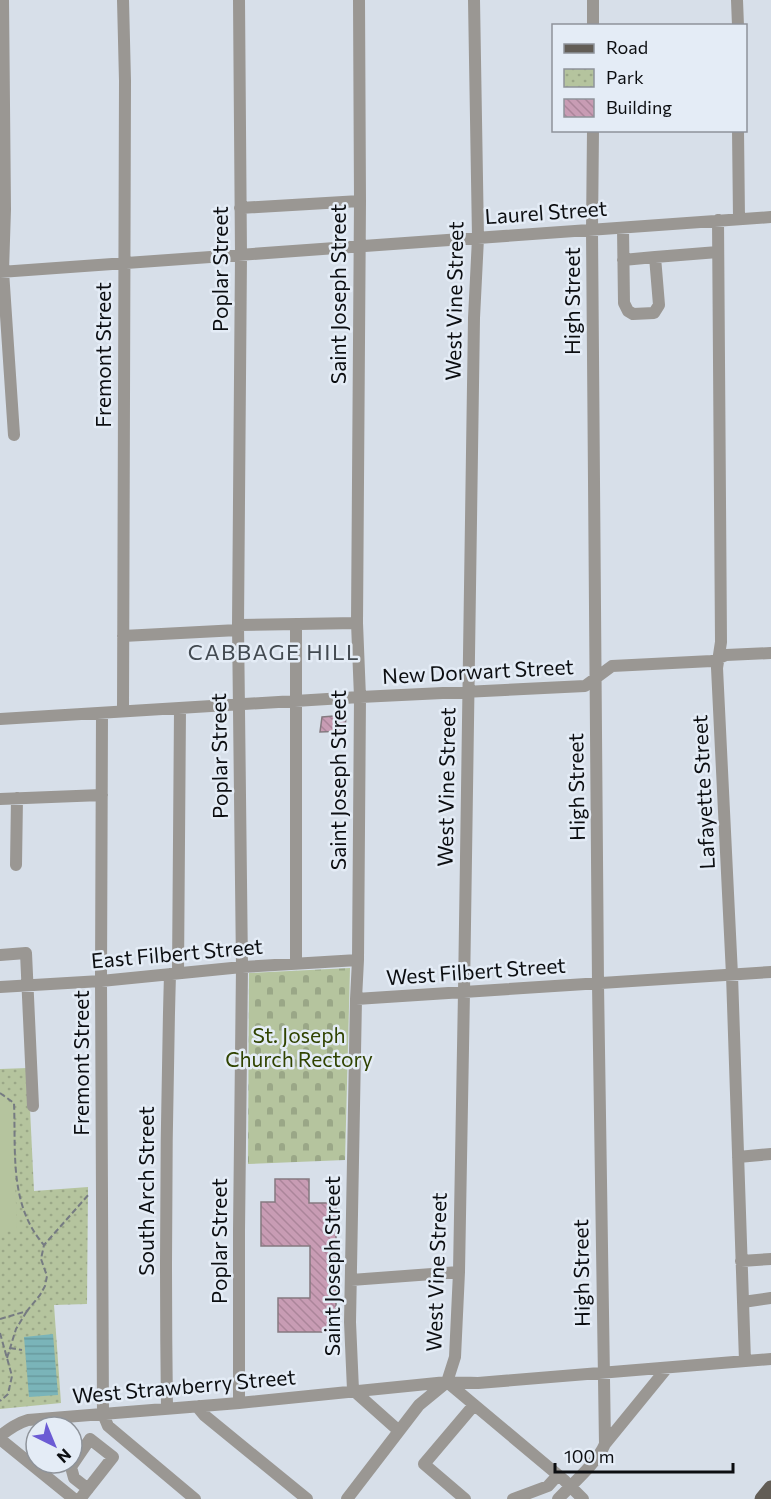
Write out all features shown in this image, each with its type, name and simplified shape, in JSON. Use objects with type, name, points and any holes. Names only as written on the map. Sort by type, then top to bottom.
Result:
[{"type":"main road","points":[[762,1499],[771,1488]]},
{"type":"street","points":[[3,0],[2,272],[14,435]]},
{"type":"street","name":"Fremont Street","points":[[123,0],[125,81],[123,711]]},
{"type":"street","name":"Poplar Street","points":[[239,0],[241,255],[238,628],[242,967],[239,1403]]},
{"type":"street","name":"Saint Joseph Street","points":[[353,1390],[350,1322],[358,960],[360,697],[357,623],[359,0]]},
{"type":"street","name":"West Vine Street","points":[[347,1499],[419,1405],[447,1382],[455,1357],[459,1272],[474,318],[478,238],[474,0]]},
{"type":"street","points":[[593,0],[593,24]]},
{"type":"street","points":[[737,0],[738,24]]},
{"type":"street","name":"High Street","points":[[592,132],[598,984],[605,1444]]},
{"type":"street","points":[[738,132],[739,219]]},
{"type":"street","points":[[240,208],[360,201]]},
{"type":"street","name":"Laurel Street","points":[[2,272],[771,216]]},
{"type":"street","name":"Lafayette Street","points":[[718,220],[722,642],[717,668],[732,975],[744,1361]]},
{"type":"street","points":[[623,228],[624,303],[628,311],[633,314],[654,313],[659,305],[654,257]]},
{"type":"street","points":[[623,260],[718,252]]},
{"type":"street","points":[[123,636],[296,624],[357,623]]},
{"type":"street","points":[[296,624],[296,963]]},
{"type":"street","name":"New Dorwart Street","points":[[0,719],[585,686],[612,666],[712,661],[726,655],[771,653]]},
{"type":"street","name":"South Arch Street","points":[[167,1409],[168,1056],[174,974],[180,709]]},
{"type":"street","name":"Fremont Street","points":[[102,712],[103,1414]]},
{"type":"street","points":[[0,799],[102,795]]},
{"type":"street","points":[[16,865],[17,798]]},
{"type":"street","points":[[0,955],[26,953],[33,1106]]},
{"type":"street","name":"East Filbert Street","points":[[0,987],[358,960]]},
{"type":"street","points":[[598,984],[771,972]]},
{"type":"street","name":"West Filbert Street","points":[[356,999],[598,984]]},
{"type":"street","points":[[738,1157],[771,1154]]},
{"type":"street","points":[[741,1261],[771,1259]]},
{"type":"street","points":[[351,1280],[459,1272]]},
{"type":"street","points":[[743,1302],[771,1298]]},
{"type":"street","name":"West Strawberry Street","points":[[0,1438],[13,1426],[28,1420],[239,1403],[447,1382],[478,1383],[771,1359]]},
{"type":"street","points":[[558,1499],[596,1458],[667,1368]]},
{"type":"street","points":[[447,1382],[558,1475],[583,1499]]},
{"type":"street","points":[[353,1390],[399,1431]]},
{"type":"street","points":[[465,1499],[424,1464],[474,1405]]},
{"type":"street","points":[[199,1406],[204,1416],[307,1499]]},
{"type":"street","points":[[103,1414],[108,1426],[195,1499]]},
{"type":"street","points":[[0,1438],[74,1499]]},
{"type":"street","points":[[513,1499],[548,1486],[558,1475]]},
{"type":"path","points":[[0,1093],[14,1103],[17,1186],[21,1207],[31,1230],[44,1245]]},
{"type":"path","points":[[7,1358],[16,1329],[45,1286],[46,1276],[41,1259],[44,1245],[92,1191]]},
{"type":"path","points":[[0,1319],[27,1311]]},
{"type":"path","points":[[0,1333],[12,1376],[8,1394],[0,1401]]},
{"type":"path","points":[[10,1348],[22,1350]]},
{"type":"green space","name":"St. Joseph Church Rectory","points":[[350,968],[345,1160],[248,1164],[249,973]]},
{"type":"green space","points":[[28,1068],[34,1191],[88,1187],[87,1304],[54,1305],[61,1403],[0,1409],[0,1069]]},
{"type":"green space","points":[[3,1095],[12,1105],[17,1229],[0,1229],[0,1096]]},
{"type":"water","points":[[53,1334],[58,1395],[29,1397],[24,1337]]},
{"type":"building","points":[[346,715],[345,731],[320,732],[322,717]]},
{"type":"building","points":[[275,1179],[309,1179],[309,1203],[336,1203],[336,1332],[278,1332],[278,1298],[310,1298],[310,1246],[261,1246],[261,1202],[275,1202]]},
{"type":"district","name":"CABBAGE HILL","points":[[274,652]]}]
